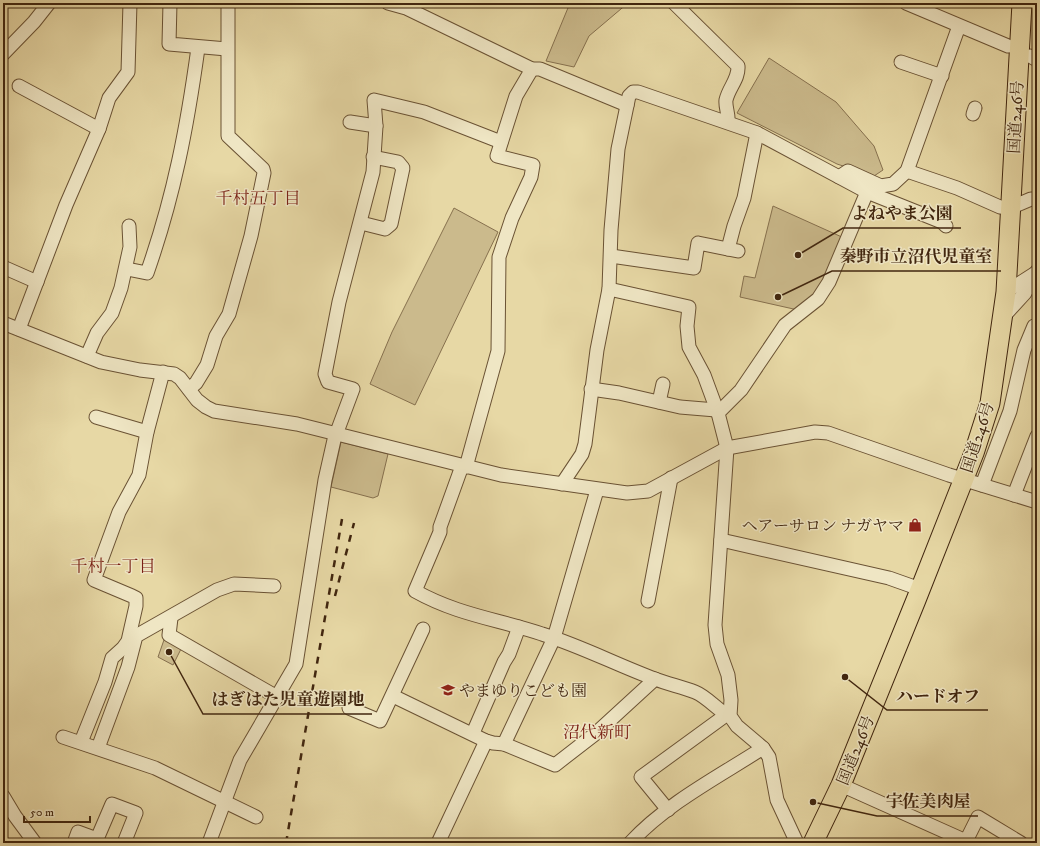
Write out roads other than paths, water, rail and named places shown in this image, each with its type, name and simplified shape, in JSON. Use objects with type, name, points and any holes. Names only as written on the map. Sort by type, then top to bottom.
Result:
[{"type":"highway","name":"国道246号","points":[[813,843],[841,785],[920,589],[981,435],[990,403],[1004,316],[1006,292],[1022,5]]},
{"type":"street","points":[[3,54],[34,22],[49,3]]},
{"type":"street","points":[[19,329],[66,205],[99,129],[109,98],[128,72],[130,3]]},
{"type":"street","points":[[170,3],[169,44],[227,50]]},
{"type":"street","points":[[189,389],[208,365],[216,336],[229,314],[251,236],[264,173],[263,169],[228,136],[228,3]]},
{"type":"street","points":[[388,3],[406,8],[532,69],[540,69],[627,105]]},
{"type":"street","points":[[674,3],[738,66],[738,73],[726,100],[726,106],[730,114],[728,122]]},
{"type":"street","points":[[906,3],[1008,46]]},
{"type":"street","points":[[839,177],[848,170],[881,186],[893,184],[906,171],[959,26]]},
{"type":"street","points":[[127,269],[147,273],[157,244],[179,164],[198,48]]},
{"type":"street","points":[[901,62],[942,76]]},
{"type":"street","points":[[532,69],[516,96],[496,156],[533,165],[531,177],[512,218],[499,257],[498,351],[464,467],[440,527],[440,532],[415,591],[434,602],[461,612],[554,638],[655,679],[696,693],[710,700],[763,748],[770,762],[777,800],[797,843]]},
{"type":"street","points":[[19,86],[99,129]]},
{"type":"street","points":[[562,484],[582,454],[585,444],[599,336],[609,289],[614,182],[627,105],[629,96],[633,92],[638,92],[757,133],[867,192],[942,222],[946,226]]},
{"type":"street","points":[[209,843],[240,760],[296,664],[316,527],[325,480],[336,434],[353,389],[328,382],[325,374],[339,302],[373,172],[376,126],[374,100],[424,112],[501,142]]},
{"type":"street","points":[[350,122],[376,126]]},
{"type":"street","points":[[611,256],[694,268],[698,242],[733,250],[734,226],[744,198],[757,133]]},
{"type":"street","points":[[360,223],[385,229],[391,224],[403,168],[398,162],[373,157]]},
{"type":"street","points":[[906,171],[950,186],[993,204],[1010,208],[1031,198],[1037,199]]},
{"type":"street","points":[[591,389],[680,407],[717,411],[741,390],[786,325],[818,299],[829,282],[867,192]]},
{"type":"street","points":[[87,356],[97,333],[112,313],[127,269],[130,247],[129,226]]},
{"type":"street","points":[[3,267],[37,282]]},
{"type":"street","points":[[1006,292],[1036,272]]},
{"type":"street","points":[[1004,316],[1025,294],[1036,272]]},
{"type":"street","points":[[609,289],[689,307],[687,326],[690,348],[704,375],[717,411],[727,448],[715,625],[718,644],[728,675],[731,700],[728,715],[641,777],[668,810]]},
{"type":"street","points":[[3,323],[87,356],[119,366],[163,372],[180,378],[206,407],[214,411],[297,424],[464,467],[501,475],[597,490],[644,493],[727,448],[815,432],[828,432],[963,479],[1037,502]]},
{"type":"street","points":[[982,485],[1010,411],[1024,350],[1034,326],[1037,327]]},
{"type":"street","points":[[81,742],[112,658],[123,648],[128,640],[136,606],[136,598],[94,580],[119,512],[139,475],[163,372]]},
{"type":"street","points":[[659,402],[663,384]]},
{"type":"street","points":[[96,417],[148,432]]},
{"type":"street","points":[[1014,495],[1037,436]]},
{"type":"street","points":[[648,601],[671,478]]},
{"type":"street","points":[[504,744],[554,638],[597,490]]},
{"type":"street","points":[[721,540],[882,576],[920,589]]},
{"type":"street","points":[[98,748],[128,667],[136,636],[171,618],[194,602],[217,590],[234,584],[274,586]]},
{"type":"street","points":[[171,618],[169,635],[277,697]]},
{"type":"street","points":[[473,733],[504,662],[509,654],[519,627]]},
{"type":"street","points":[[349,708],[380,721],[393,696],[422,629]]},
{"type":"street","points":[[393,696],[473,733],[486,741],[504,744],[555,765],[600,730],[655,679]]},
{"type":"street","points":[[62,737],[81,742],[156,768],[256,817]]},
{"type":"street","points":[[438,843],[486,741]]},
{"type":"street","points":[[630,843],[646,826],[668,810],[763,748]]},
{"type":"street","points":[[841,785],[966,842],[978,818],[1021,843]]},
{"type":"street","points":[[3,796],[15,816],[36,843]]},
{"type":"street","points":[[74,843],[78,832],[96,839],[112,804],[136,813],[124,843]]},
{"type":"railway","points":[[286,843],[342,519]]},
{"type":"railway","points":[[335,596],[354,523]]},
{"type":"place","name":"よねやま公園","points":[[798,255]]},
{"type":"place","name":"秦野市立沼代児童室","points":[[778,297]]},
{"type":"place","name":"ヘアーサロン ナガヤマ","points":[[915,525]]},
{"type":"place","name":"はぎはた児童遊園地","points":[[169,652]]},
{"type":"place","name":"ハードオフ","points":[[845,677]]},
{"type":"place","name":"やまゆりこども園","points":[[448,690]]},
{"type":"place","name":"宇佐美肉屋","points":[[813,802]]},
{"type":"district","name":"千村五丁目","points":[[258,198]]},
{"type":"district","name":"千村一丁目","points":[[113,566]]},
{"type":"district","name":"沼代新町","points":[[597,732]]}]
